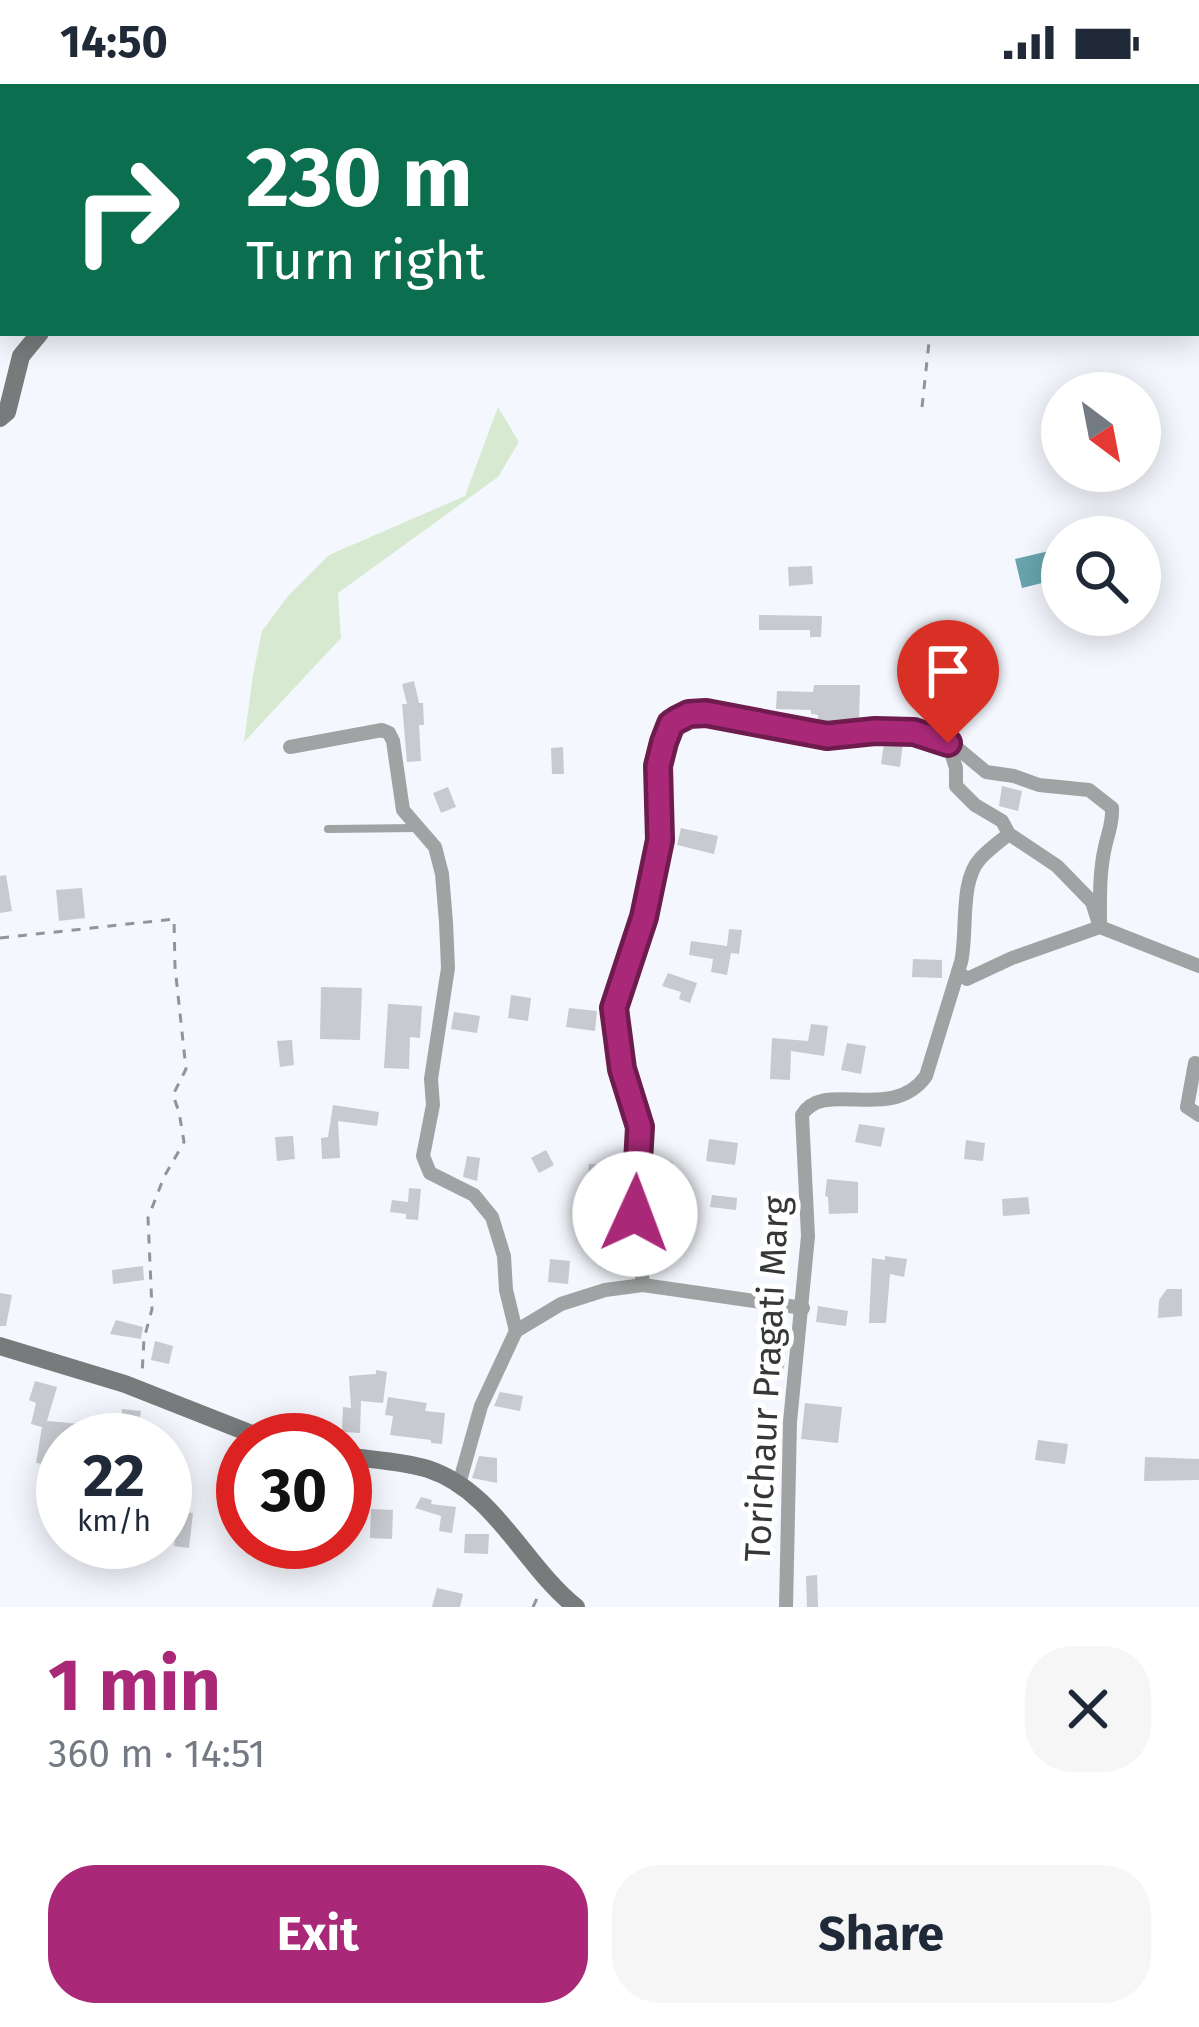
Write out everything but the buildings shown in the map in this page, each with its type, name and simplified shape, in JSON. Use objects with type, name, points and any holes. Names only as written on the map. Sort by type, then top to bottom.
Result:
[{"type":"main road","points":[[0,418],[7,412],[21,356],[38,336]]},
{"type":"main road","points":[[0,1346],[141,1389],[216,1419]]},
{"type":"main road","points":[[372,1460],[421,1467],[459,1484],[576,1607]]},
{"type":"street","points":[[643,1285],[635,1214],[640,1127],[622,1069],[614,1008],[644,917],[660,840],[658,766],[671,724],[689,714],[706,713],[827,736],[914,732],[956,746],[986,772],[1039,785],[1089,790],[1112,808],[1101,874],[1100,927]]},
{"type":"street","points":[[290,747],[382,730],[389,733],[403,810],[435,847],[442,874],[448,968],[423,1156],[430,1173],[474,1195],[492,1217],[504,1256],[516,1331]]},
{"type":"street","points":[[948,743],[956,786],[975,805],[1002,820],[1009,834],[1057,866],[1092,902],[1100,927]]},
{"type":"street","points":[[1009,834],[976,862],[969,881],[958,972],[967,980],[1012,958],[1100,927],[1199,966]]},
{"type":"street","name":"Torichaur Pragati Marg","points":[[786,1607],[790,1422],[808,1236],[802,1115],[818,1101],[892,1100],[917,1088],[926,1076],[958,972]]},
{"type":"street","points":[[1199,1064],[1195,1063],[1187,1107],[1199,1115]]},
{"type":"street","points":[[459,1484],[481,1406],[516,1331],[561,1304],[605,1290],[643,1285],[803,1307]]},
{"type":"lane","points":[[328,829],[420,828]]},
{"type":"path","points":[[922,406],[930,336]]},
{"type":"path","points":[[0,938],[174,919],[186,1069],[173,1095],[184,1142],[148,1217],[152,1309],[141,1389]]},
{"type":"green space","points":[[498,407],[519,442],[498,477],[338,593],[341,638],[244,742],[262,631],[288,596],[329,555],[465,496]]},
{"type":"water","points":[[1041,553],[1041,583],[1022,588],[1015,559]]},
{"type":"route","points":[[635,1214],[640,1127],[622,1069],[614,1008],[644,917],[660,840],[658,766],[671,724],[689,714],[706,713],[827,736],[914,732],[948,743]]}]
